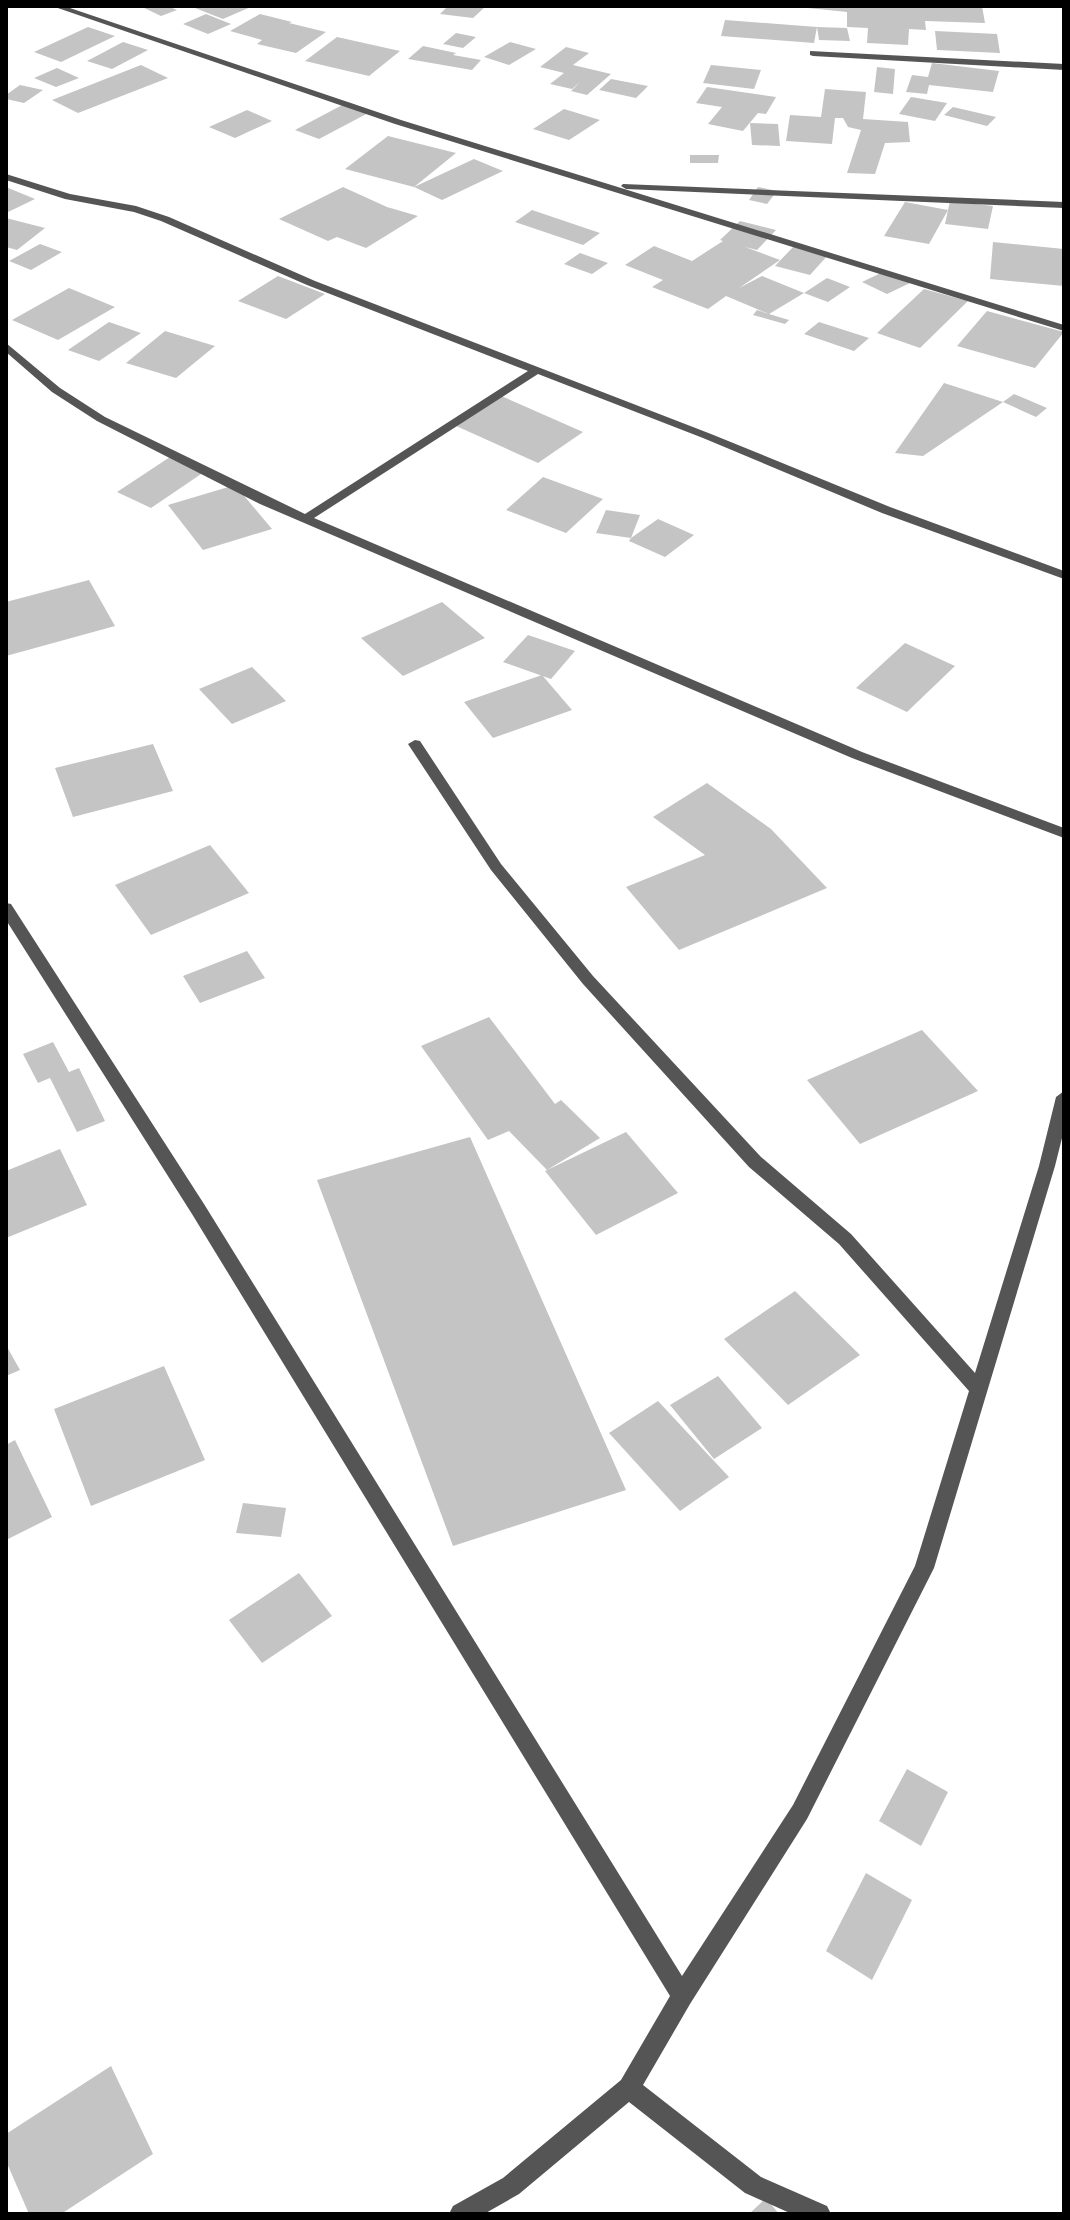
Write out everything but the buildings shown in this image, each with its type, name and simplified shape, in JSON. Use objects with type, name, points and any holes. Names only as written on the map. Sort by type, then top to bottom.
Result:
[{"type":"street","points":[[56,6],[398,122],[1064,328]]},
{"type":"street","points":[[813,53],[1064,67]]},
{"type":"street","points":[[6,177],[68,197],[136,209],[165,219],[311,283],[886,510],[1064,575]]},
{"type":"street","points":[[600,184],[1064,205]]},
{"type":"street","points":[[6,346],[56,390],[101,419],[264,501],[308,517],[830,743],[1064,833]]},
{"type":"street","points":[[308,517],[537,370]]},
{"type":"street","points":[[415,744],[496,867],[588,980],[755,1162],[845,1239],[979,1390]]},
{"type":"street","points":[[6,908],[215,1236],[682,1996]]},
{"type":"street","points":[[461,2214],[511,2186],[629,2088],[682,1996],[800,1812],[924,1568],[1047,1166],[1064,1097]]},
{"type":"street","points":[[629,2088],[753,2185],[819,2214]]}]
